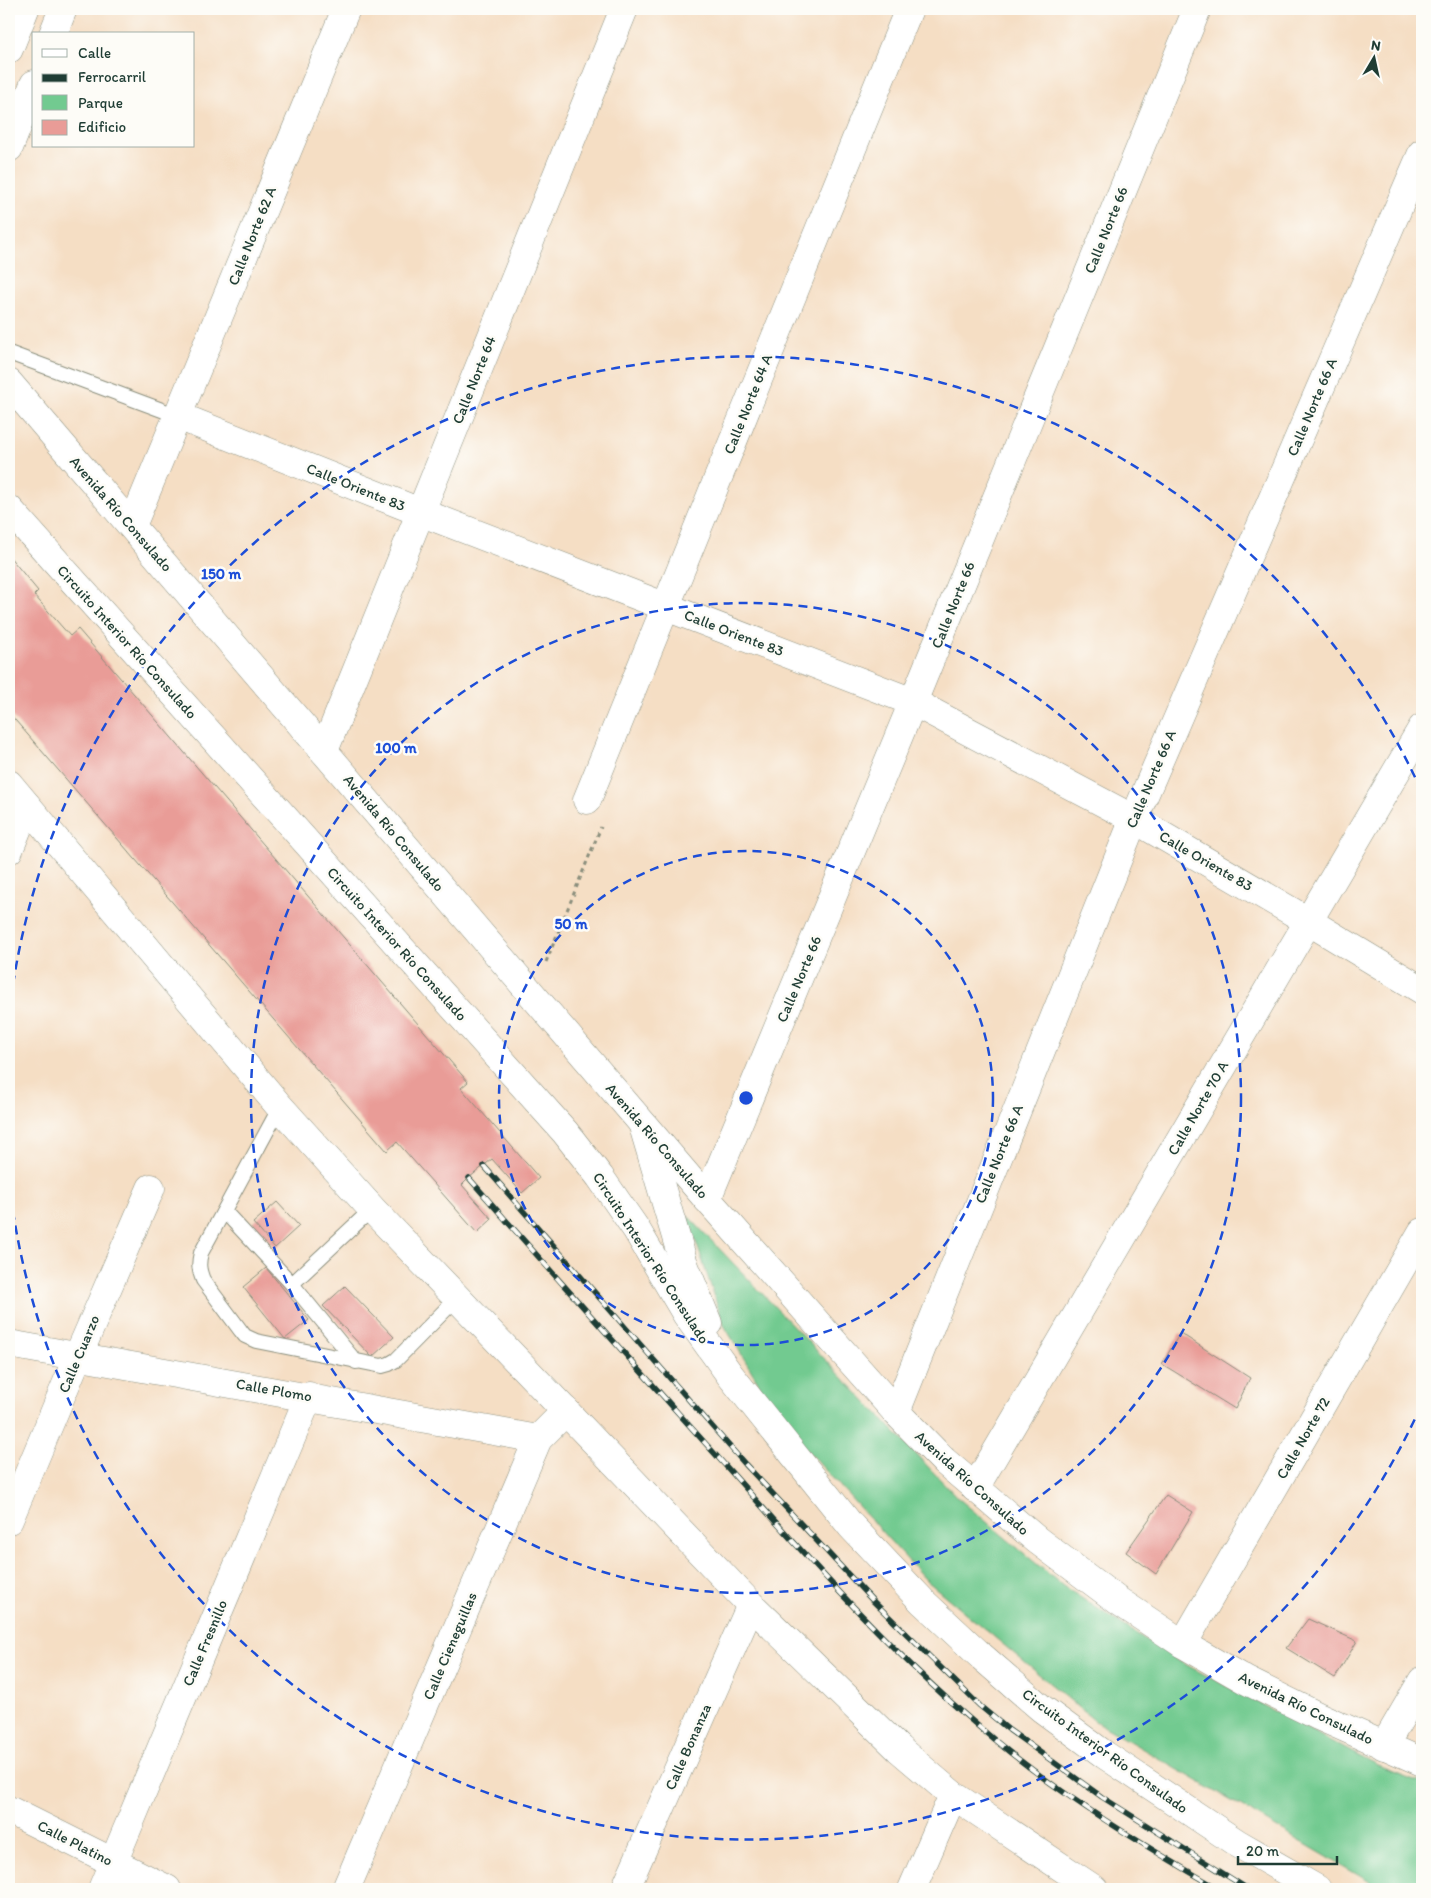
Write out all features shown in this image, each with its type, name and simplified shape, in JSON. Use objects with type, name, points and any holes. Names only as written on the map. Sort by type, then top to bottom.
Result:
[{"type":"main road","points":[[9,49],[25,9]]},
{"type":"main road","points":[[54,32],[63,9]]},
{"type":"main road","name":"Calle Norte 62 A","points":[[132,526],[346,9]]},
{"type":"main road","name":"Calle Norte 64","points":[[324,751],[624,9]]},
{"type":"main road","name":"Calle Norte 64 A","points":[[587,800],[909,9]]},
{"type":"main road","name":"Calle Norte 66","points":[[708,1199],[914,702],[1197,9]]},
{"type":"main road","points":[[9,148],[32,89]]},
{"type":"main road","name":"Calle Norte 66 A","points":[[896,1412],[1134,819],[1422,152]]},
{"type":"main road","name":"Avenida Río Consulado","points":[[9,383],[644,1126],[896,1412],[944,1461],[1037,1540],[1117,1600],[1183,1644],[1247,1681],[1318,1716],[1422,1762]]},
{"type":"main road","name":"Calle Oriente 83","points":[[178,416],[420,512],[914,702],[1134,819],[1422,990]]},
{"type":"main road","name":"Circuito Interior Río Consulado","points":[[9,509],[565,1132],[600,1177],[636,1229],[686,1314],[730,1375],[851,1526],[923,1602],[1041,1708],[1105,1754],[1238,1843],[1317,1889]]},
{"type":"main road","name":"Calle Norte 70 A","points":[[975,1488],[1422,728]]},
{"type":"main road","points":[[9,784],[280,1107],[372,1210],[751,1605],[898,1749],[953,1795],[1094,1889]]},
{"type":"main road","points":[[9,850],[27,806]]},
{"type":"main road","points":[[644,1126],[684,1264],[730,1375]]},
{"type":"main road","name":"Calle Cuarzo","points":[[9,1520],[151,1188]]},
{"type":"main road","name":"Calle Norte 72","points":[[1183,1644],[1422,1232]]},
{"type":"main road","name":"Calle Plomo","points":[[9,1344],[309,1396],[538,1439]]},
{"type":"main road","name":"Calle Fresnillo","points":[[102,1889],[309,1396]]},
{"type":"main road","name":"Calle Cieneguillas","points":[[346,1889],[538,1439],[566,1412]]},
{"type":"main road","name":"Calle Bonanza","points":[[625,1889],[751,1605]]},
{"type":"main road","points":[[1384,1746],[1422,1681]]},
{"type":"main road","points":[[912,1889],[953,1795]]},
{"type":"main road","name":"Calle Platino","points":[[9,1810],[167,1889]]},
{"type":"lane","name":"Calle Oriente 83","points":[[9,353],[178,416]]},
{"type":"lane","points":[[280,1107],[225,1212],[201,1253],[199,1262],[199,1271],[203,1280],[245,1336],[256,1341],[382,1366],[389,1364],[456,1299]]},
{"type":"lane","points":[[292,1284],[372,1210]]},
{"type":"lane","points":[[225,1212],[292,1284],[356,1362]]},
{"type":"path","points":[[532,995],[604,822],[587,800]]},
{"type":"green space","points":[[687,1215],[958,1498],[1063,1586],[1177,1660],[1376,1765],[1422,1783],[1422,1889],[1382,1889],[1095,1721],[926,1580],[783,1424],[724,1325]]},
{"type":"building","points":[[9,556],[38,591],[34,595],[70,636],[78,629],[468,1082],[461,1088],[539,1178],[522,1193],[492,1159],[469,1178],[462,1185],[492,1219],[477,1233],[397,1142],[387,1151],[9,713]]},
{"type":"building","points":[[277,1202],[299,1226],[275,1248],[253,1223]]},
{"type":"building","points":[[266,1268],[309,1320],[285,1339],[243,1287]]},
{"type":"building","points":[[345,1286],[394,1337],[372,1357],[323,1306]]},
{"type":"building","points":[[1180,1333],[1250,1378],[1235,1409],[1162,1364]]},
{"type":"building","points":[[1166,1495],[1193,1512],[1156,1574],[1126,1552]]},
{"type":"building","points":[[1308,1619],[1357,1641],[1335,1678],[1286,1648]]},
{"type":"railway","points":[[484,1166],[745,1464],[874,1602],[980,1706],[1009,1730],[1102,1797],[1248,1889]]},
{"type":"railway","points":[[469,1178],[796,1544],[926,1680],[997,1742],[1077,1802],[1219,1889]]}]
